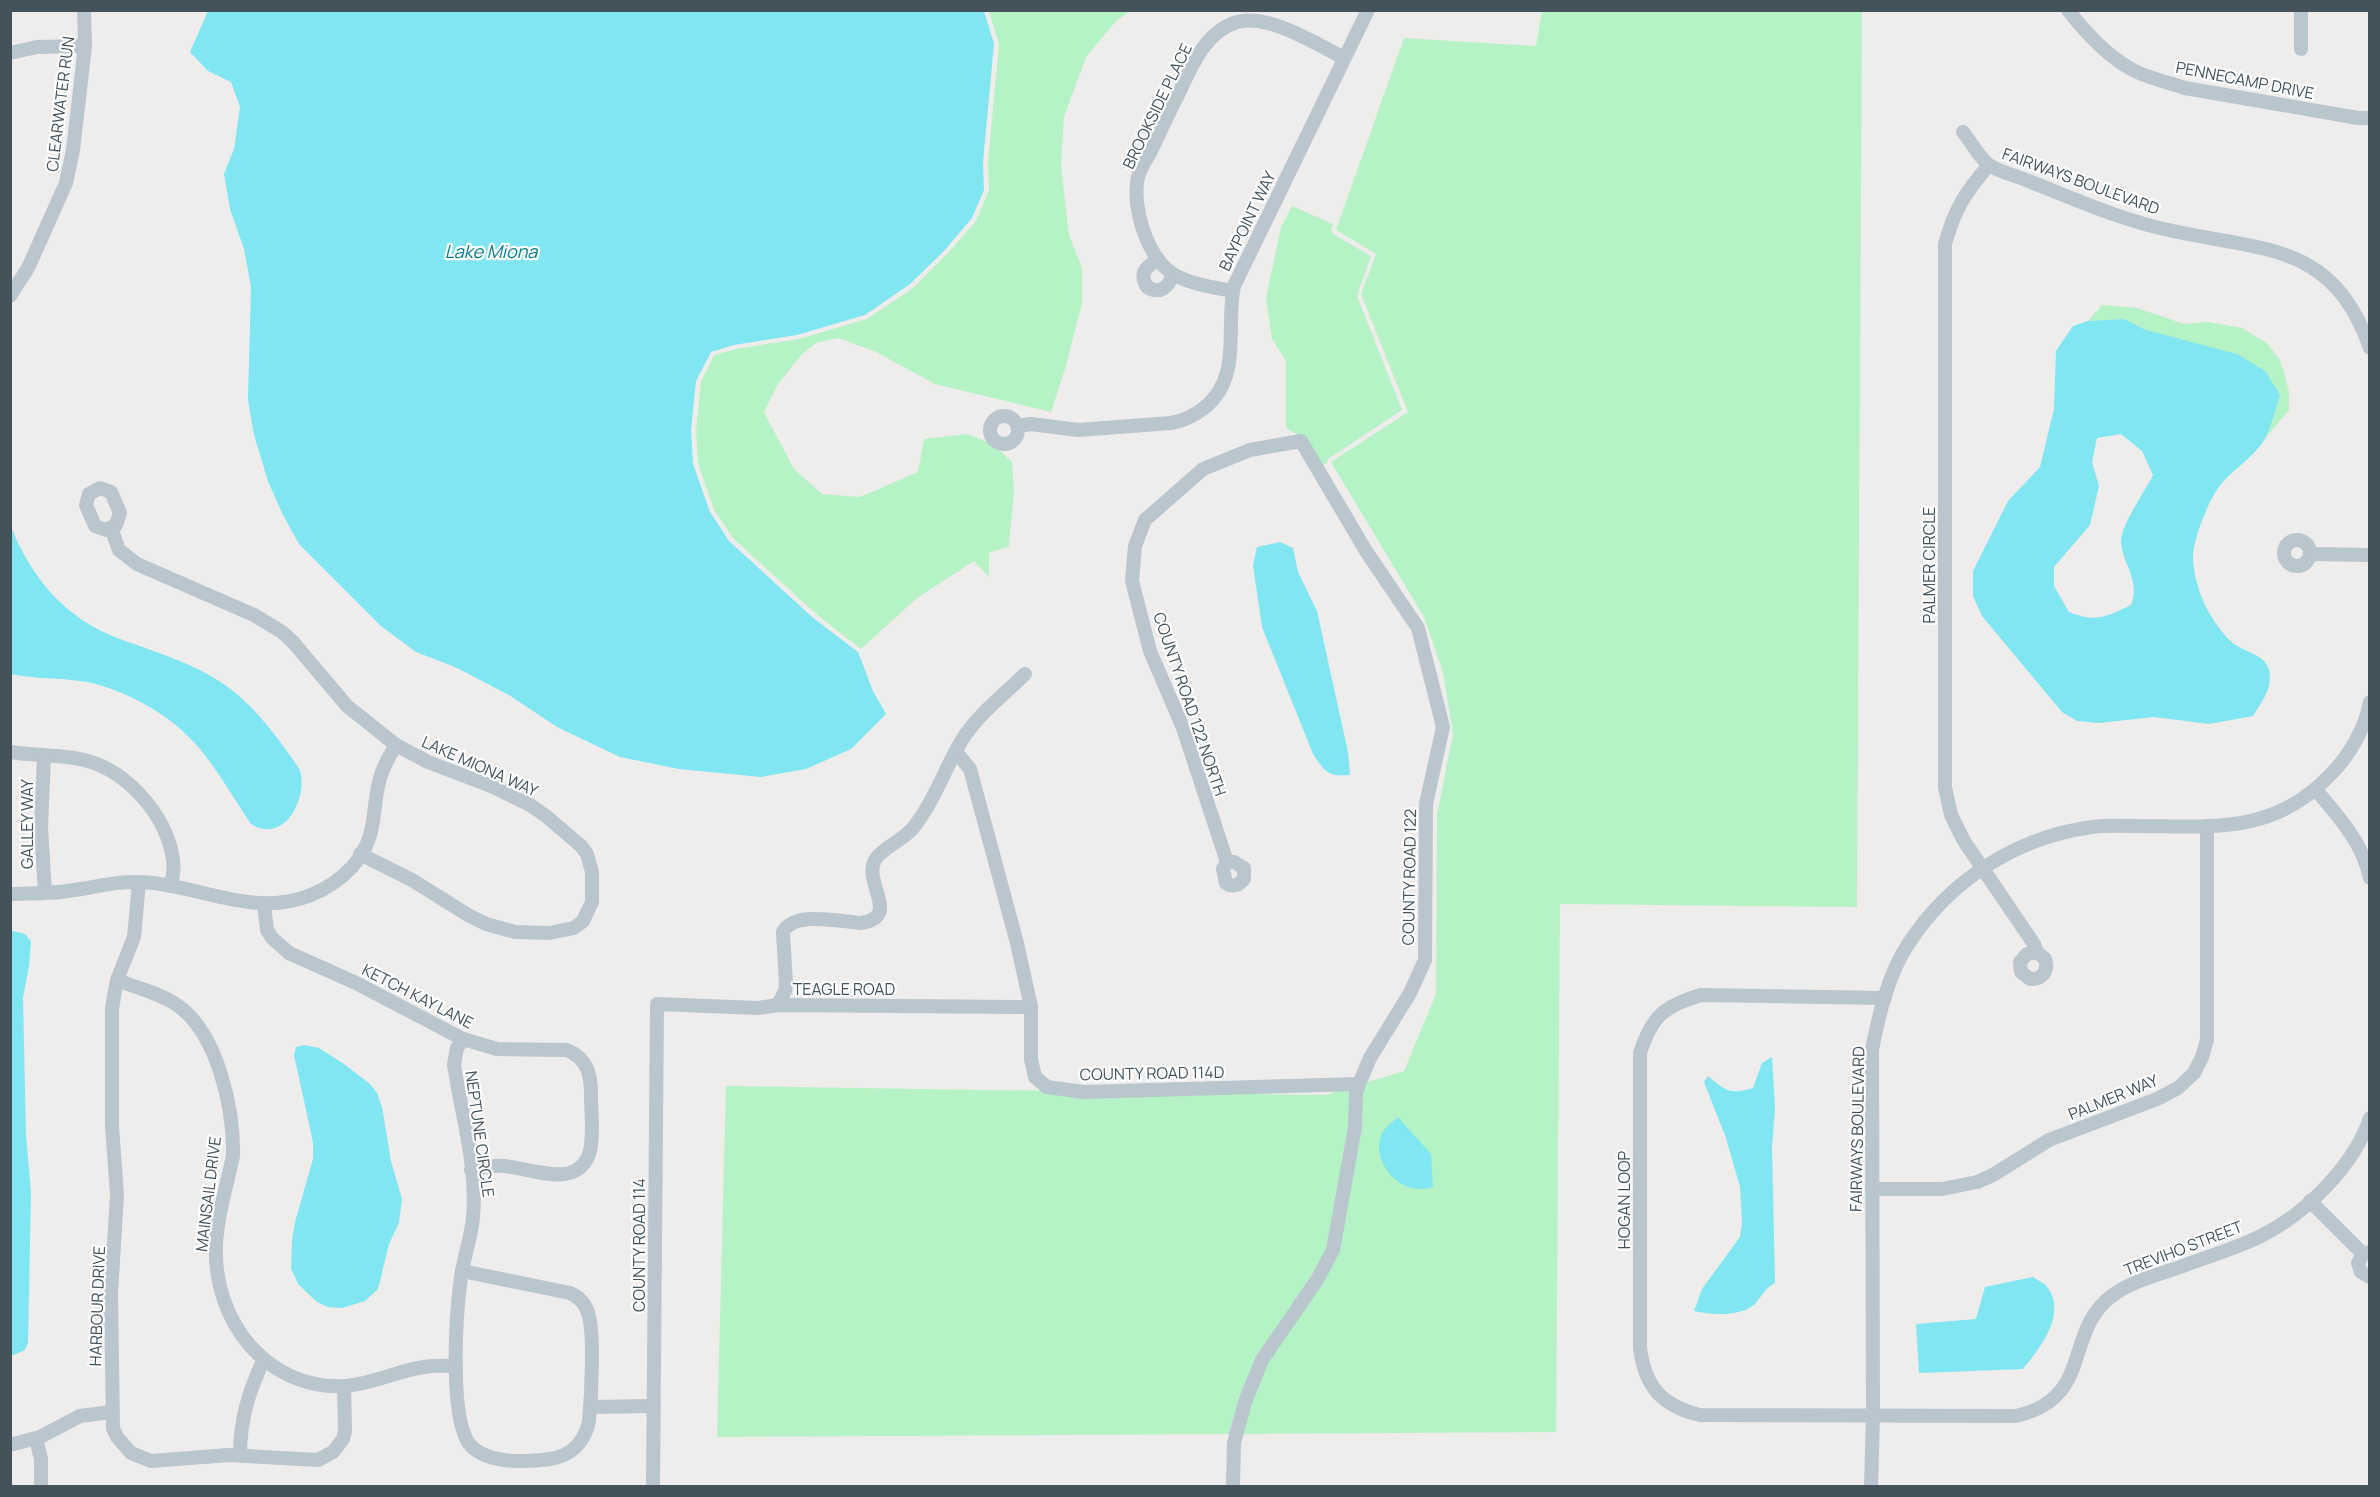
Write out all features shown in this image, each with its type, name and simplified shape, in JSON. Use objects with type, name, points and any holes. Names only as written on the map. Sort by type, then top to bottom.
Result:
[{"type":"street","name":"CLEARWATER RUN","points":[[10,296],[33,257],[66,183],[73,150],[85,46],[84,10]]},
{"type":"street","name":"BAYPOINT WAY","points":[[1018,426],[1031,424],[1078,430],[1182,421],[1197,414],[1213,401],[1225,384],[1230,364],[1230,304],[1233,291],[1368,10]]},
{"type":"street","points":[[2301,10],[2301,49]]},
{"type":"street","name":"PENNECAMP DRIVE","points":[[2070,11],[2089,36],[2130,68],[2159,80],[2196,90],[2358,118],[2370,118]]},
{"type":"street","name":"BROOKSIDE PLACE","points":[[1233,291],[1190,282],[1173,274],[1158,259],[1146,238],[1137,208],[1138,177],[1195,62],[1211,38],[1237,22],[1254,21],[1275,25],[1344,58]]},
{"type":"street","points":[[10,52],[37,47],[85,46]]},
{"type":"street","name":"FAIRWAYS BOULEVARD","points":[[1963,132],[1989,165],[2148,225],[2271,249],[2294,257],[2318,271],[2341,292],[2360,321],[2370,348]]},
{"type":"street","name":"PALMER CIRCLE","points":[[1989,165],[1965,193],[1953,218],[1945,244],[1945,787],[1951,815],[1964,841],[2034,944],[2037,952]]},
{"type":"street","points":[[1158,259],[1144,270],[1143,276],[1147,286],[1155,291],[1163,289],[1170,282],[1173,274]]},
{"type":"street","name":"COUNTY ROAD 122 NORTH","points":[[1227,862],[1183,728],[1150,651],[1132,581],[1135,546],[1145,520],[1203,469],[1250,450],[1300,441]]},
{"type":"street","name":"COUNTY ROAD 122","points":[[1233,1486],[1234,1443],[1245,1402],[1262,1360],[1317,1280],[1333,1250],[1355,1127],[1356,1093],[1359,1084],[1370,1058],[1410,993],[1425,960],[1426,804],[1443,727],[1418,628],[1366,551],[1300,441]]},
{"type":"street","name":"LAKE MIONA WAY","points":[[111,528],[119,550],[137,564],[254,615],[282,633],[293,642],[347,706],[396,745],[428,762],[491,786],[530,805],[581,846],[591,863],[592,902],[583,921],[574,928],[562,932],[532,934],[499,928],[468,915],[412,880],[360,854]]},
{"type":"street","points":[[2310,554],[2370,555]]},
{"type":"street","points":[[778,1005],[786,985],[783,932],[785,927],[799,920],[860,923],[877,917],[880,905],[873,880],[872,866],[877,857],[900,841],[917,823],[968,730],[1026,674]]},
{"type":"street","name":"FAIRWAYS BOULEVARD","points":[[1871,1486],[1874,1417],[1872,1050],[1885,998],[1908,944],[1939,904],[1982,868],[2011,850],[2037,840],[2093,827],[2235,825],[2261,819],[2290,808],[2316,790],[2338,767],[2355,742],[2370,702]]},
{"type":"street","points":[[10,894],[74,890],[117,882],[139,882],[171,886],[264,905],[298,900],[335,882],[352,867],[370,837],[379,780],[396,745]]},
{"type":"street","points":[[10,752],[87,760],[109,770],[130,786],[154,812],[169,841],[174,869],[171,886]]},
{"type":"street","name":"COUNTY ROAD 114D","points":[[956,752],[970,769],[992,846],[1031,1006],[1033,1071],[1042,1084],[1057,1089],[1084,1092],[1359,1084]]},
{"type":"street","name":"GALLEY WAY","points":[[44,756],[41,827],[45,892]]},
{"type":"street","points":[[2316,790],[2349,831],[2359,848],[2370,878]]},
{"type":"street","name":"PALMER WAY","points":[[1872,1188],[1942,1188],[1977,1182],[1993,1175],[2049,1140],[2157,1099],[2178,1088],[2194,1073],[2207,1040],[2207,826]]},
{"type":"street","name":"HARBOUR DRIVE","points":[[139,882],[134,938],[113,994],[112,1126],[117,1195],[111,1293],[113,1428],[117,1437],[131,1453],[141,1458],[159,1461],[240,1455],[304,1461],[318,1460],[327,1457],[338,1446],[345,1431],[344,1386]]},
{"type":"street","name":"KETCH KAY LANE","points":[[264,905],[267,930],[272,938],[289,953],[356,982],[463,1039],[497,1049],[567,1050],[577,1054],[584,1061],[591,1078],[591,1144],[584,1163],[566,1174],[556,1175],[501,1166],[471,1170]]},
{"type":"street","name":"MAINSAIL DRIVE","points":[[117,980],[164,998],[184,1011],[202,1032],[214,1057],[228,1104],[233,1142],[216,1245],[218,1282],[234,1325],[264,1359],[291,1376],[304,1380],[344,1386],[426,1366],[456,1366]]},
{"type":"street","name":"HOGAN LOOP","points":[[1874,1417],[1700,1415],[1680,1410],[1665,1401],[1652,1387],[1642,1368],[1640,1348],[1640,1053],[1647,1031],[1659,1015],[1678,1002],[1701,995],[1885,998]]},
{"type":"street","name":"TEAGLE ROAD","points":[[657,1004],[758,1008],[778,1005],[1031,1006]]},
{"type":"street","name":"COUNTY ROAD 114","points":[[653,1486],[657,1004]]},
{"type":"street","name":"NEPTUNE CIRCLE","points":[[462,1271],[570,1293],[584,1303],[591,1324],[591,1407],[587,1430],[581,1442],[565,1455],[545,1460],[507,1460],[488,1456],[472,1447],[465,1438],[458,1400],[456,1366],[462,1271],[473,1218],[471,1170],[454,1064],[457,1048],[463,1039]]},
{"type":"street","name":"TREVIHO STREET","points":[[1874,1417],[2016,1416],[2043,1407],[2055,1399],[2065,1387],[2093,1315],[2103,1302],[2128,1287],[2259,1237],[2281,1225],[2310,1201],[2352,1156],[2363,1137],[2370,1118]]},
{"type":"street","points":[[2310,1201],[2366,1253],[2358,1263],[2364,1275],[2370,1277]]},
{"type":"street","points":[[240,1455],[241,1425],[247,1397],[264,1359]]},
{"type":"street","points":[[591,1407],[654,1406]]},
{"type":"street","points":[[10,1445],[36,1439],[80,1416],[111,1412]]},
{"type":"street","points":[[36,1439],[41,1459],[41,1486]]},
{"type":"green space","points":[[989,11],[1131,11],[1117,20],[1086,57],[1064,117],[1061,166],[1069,235],[1082,268],[1082,303],[1066,366],[1051,412],[935,384],[874,351],[838,338],[816,343],[802,354],[778,384],[764,412],[794,469],[822,494],[860,497],[918,472],[924,439],[968,434],[994,445],[1012,462],[1014,491],[1009,546],[989,553],[989,577],[974,561],[917,598],[861,649],[816,614],[733,538],[714,510],[698,463],[696,430],[701,382],[714,355],[736,349],[799,339],[867,319],[913,288],[976,221],[989,190],[988,162],[999,44]]},
{"type":"green space","points":[[1542,11],[1862,11],[1857,907],[1560,904],[1556,1432],[717,1437],[726,1086],[1325,1095],[1404,1071],[1436,994],[1437,815],[1453,734],[1443,672],[1424,617],[1331,462],[1408,412],[1361,294],[1376,254],[1336,230],[1404,38],[1536,46]]},
{"type":"green space","points":[[1292,206],[1333,224],[1331,229],[1333,234],[1371,256],[1357,296],[1402,410],[1328,459],[1327,463],[1321,467],[1303,438],[1286,428],[1286,361],[1272,339],[1266,298],[1281,227]]},
{"type":"green space","points":[[2102,305],[2137,308],[2184,324],[2208,322],[2242,328],[2267,343],[2279,359],[2289,392],[2289,410],[2263,441],[2280,395],[2124,319],[2088,321]]},
{"type":"water","name":"Lake Miona","points":[[208,11],[984,11],[994,44],[983,162],[984,190],[972,218],[944,251],[910,284],[865,315],[797,335],[734,345],[711,352],[696,381],[691,430],[693,464],[710,512],[729,541],[812,617],[858,652],[873,691],[886,714],[851,749],[806,769],[761,777],[679,769],[620,757],[557,727],[509,695],[455,667],[416,652],[381,626],[299,544],[268,481],[254,435],[248,400],[251,287],[244,249],[230,209],[224,174],[234,149],[240,107],[231,82],[208,71],[190,52]]},
{"type":"water","points":[[2124,319],[2146,330],[2237,354],[2265,371],[2280,395],[2263,442],[2221,484],[2207,508],[2193,555],[2196,579],[2204,604],[2217,626],[2234,644],[2264,660],[2269,670],[2268,689],[2253,716],[2209,724],[2154,717],[2099,723],[2077,721],[2062,712],[1982,616],[1973,596],[1973,571],[2008,501],[2040,467],[2054,409],[2056,351],[2073,326],[2088,321]],"holes":[[[2121,434],[2142,451],[2153,475],[2129,517],[2121,542],[2134,588],[2131,605],[2114,613],[2094,618],[2069,612],[2054,586],[2054,567],[2090,525],[2099,486],[2092,462],[2097,438]]]},
{"type":"water","points":[[10,524],[28,562],[52,594],[67,608],[100,631],[174,659],[213,677],[236,693],[257,713],[300,770],[302,782],[297,805],[283,824],[263,829],[251,824],[200,749],[178,727],[151,708],[122,693],[92,683],[11,674]]},
{"type":"water","points":[[1280,542],[1293,548],[1298,572],[1317,611],[1348,752],[1350,775],[1328,772],[1313,754],[1262,627],[1253,565],[1257,547]]},
{"type":"water","points":[[10,930],[25,934],[31,941],[23,998],[26,1135],[31,1193],[28,1343],[25,1350],[11,1356]]},
{"type":"water","points":[[304,1045],[319,1048],[344,1064],[370,1084],[377,1093],[382,1107],[391,1161],[402,1199],[399,1223],[389,1244],[378,1289],[365,1301],[342,1308],[328,1307],[317,1302],[299,1285],[291,1269],[295,1222],[313,1159],[313,1142],[294,1055],[296,1047]]},
{"type":"water","points":[[1772,1057],[1775,1107],[1772,1148],[1775,1283],[1755,1304],[1742,1311],[1717,1314],[1694,1311],[1702,1289],[1740,1237],[1742,1222],[1740,1187],[1726,1138],[1704,1082],[1708,1076],[1729,1090],[1739,1091],[1753,1088],[1762,1063]]},
{"type":"water","points":[[1398,1117],[1431,1154],[1433,1187],[1422,1189],[1402,1184],[1387,1170],[1382,1161],[1379,1150],[1381,1135]]},
{"type":"water","points":[[2033,1277],[2048,1288],[2053,1298],[2053,1320],[2043,1342],[2023,1369],[1919,1373],[1916,1324],[1976,1319],[1985,1287]]}]
